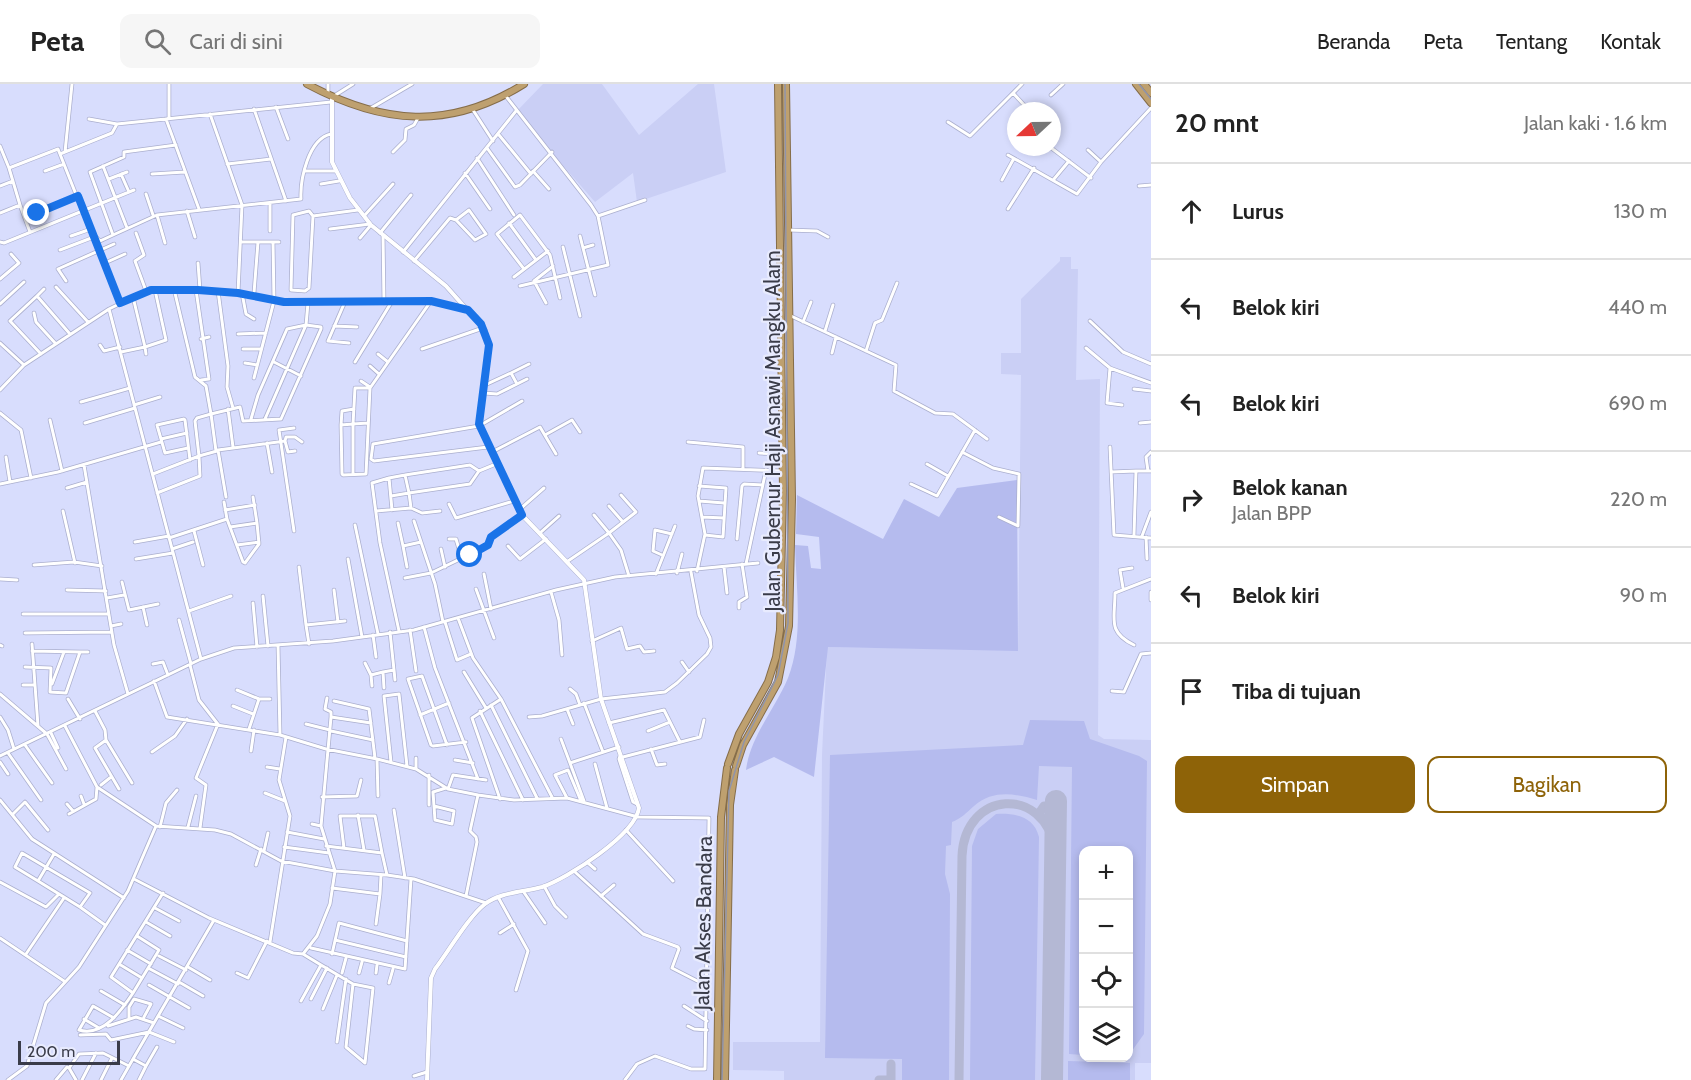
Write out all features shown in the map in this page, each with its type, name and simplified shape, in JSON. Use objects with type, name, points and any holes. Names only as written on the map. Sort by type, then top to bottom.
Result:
[{"type":"highway","points":[[307,84],[330,98],[367,111],[419,116],[455,113],[472,108],[505,95],[524,84]]},
{"type":"highway","name":"Jalan Gubernur Haji Asnawi Mangku Alam","points":[[728,766],[742,729],[765,689],[776,657],[780,630],[782,453],[778,84]]},
{"type":"highway","name":"Jalan Gubernur Haji Asnawi Mangku Alam","points":[[735,768],[743,745],[782,669],[789,626],[791,534],[786,84]]},
{"type":"highway","points":[[1136,84],[1151,103]]},
{"type":"highway","points":[[1144,84],[1151,93]]},
{"type":"highway","points":[[782,534],[791,534]]},
{"type":"highway","name":"Jalan Akses Bandara","points":[[717,1080],[721,825],[728,766]]},
{"type":"highway","name":"Jalan Akses Bandara","points":[[725,1080],[729,805],[735,768]]},
{"type":"street","points":[[72,84],[63,153],[64,164],[120,303]]},
{"type":"street","points":[[168,84],[167,119],[199,209]]},
{"type":"street","points":[[328,84],[335,171],[339,181],[370,225],[446,286],[483,328],[489,349],[479,426],[521,513],[568,561],[586,584],[592,641],[602,699],[639,804],[638,817],[626,830],[575,872],[544,886],[498,897],[486,903],[435,969],[431,978],[427,1080]]},
{"type":"street","points":[[89,119],[117,124],[254,110],[330,98],[353,84]]},
{"type":"street","points":[[367,111],[412,84]]},
{"type":"street","points":[[948,122],[969,136],[1022,84]]},
{"type":"street","points":[[1051,95],[1063,84]]},
{"type":"street","points":[[1013,93],[1021,102]]},
{"type":"street","points":[[505,95],[552,152],[598,216],[608,265],[520,286]]},
{"type":"street","points":[[276,107],[288,139]]},
{"type":"street","points":[[472,108],[494,141]]},
{"type":"street","points":[[1009,156],[1054,179],[1077,194],[1101,162],[1151,108]]},
{"type":"street","points":[[254,110],[286,201]]},
{"type":"street","points":[[403,252],[516,111]]},
{"type":"street","points":[[210,114],[242,205],[240,293],[246,314],[254,319]]},
{"type":"street","points":[[393,152],[405,140],[406,129],[414,125],[419,116]]},
{"type":"street","points":[[63,153],[112,133],[117,124]]},
{"type":"street","points":[[301,199],[304,171],[320,140],[331,134]]},
{"type":"street","points":[[499,135],[549,189]]},
{"type":"street","points":[[113,235],[89,173],[124,157],[124,152],[176,145]]},
{"type":"street","points":[[0,146],[30,232]]},
{"type":"street","points":[[9,168],[54,148],[63,153]]},
{"type":"street","points":[[487,148],[513,186],[520,185],[552,152]]},
{"type":"street","points":[[1088,150],[1101,162]]},
{"type":"street","points":[[1061,155],[1090,178]]},
{"type":"street","points":[[477,158],[514,215]]},
{"type":"street","points":[[227,164],[271,159]]},
{"type":"street","points":[[1002,180],[1013,160]]},
{"type":"street","points":[[1054,179],[1069,161]]},
{"type":"street","points":[[45,171],[64,164]]},
{"type":"street","points":[[103,166],[124,212],[127,228]]},
{"type":"street","points":[[1008,209],[1034,168]]},
{"type":"street","points":[[304,171],[335,171]]},
{"type":"street","points":[[109,180],[127,172]]},
{"type":"street","points":[[152,174],[185,172]]},
{"type":"street","points":[[465,173],[490,209]]},
{"type":"street","points":[[121,174],[129,192]]},
{"type":"street","points":[[0,186],[13,181]]},
{"type":"street","points":[[321,184],[339,181]]},
{"type":"street","points":[[363,217],[393,184]]},
{"type":"street","points":[[1139,186],[1151,185]]},
{"type":"street","points":[[0,242],[134,190]]},
{"type":"street","points":[[146,194],[165,243]]},
{"type":"street","points":[[384,303],[381,234],[411,195]]},
{"type":"street","points":[[37,213],[78,196]]},
{"type":"street","points":[[91,230],[99,241],[155,215],[308,199]]},
{"type":"street","points":[[598,216],[645,200]]},
{"type":"street","points":[[270,203],[270,231]]},
{"type":"street","points":[[0,213],[20,205]]},
{"type":"street","points":[[313,216],[358,210]]},
{"type":"street","points":[[414,261],[449,219],[456,220],[476,240],[486,234],[469,210],[456,220]]},
{"type":"street","points":[[187,211],[195,237]]},
{"type":"street","points":[[309,211],[313,216],[309,288],[305,291],[291,290],[293,215],[309,211]]},
{"type":"street","points":[[524,269],[497,234],[520,215],[548,251],[558,278],[560,298]]},
{"type":"street","points":[[509,224],[536,260]]},
{"type":"street","points":[[330,229],[370,225]]},
{"type":"street","points":[[360,238],[370,225]]},
{"type":"street","points":[[71,236],[91,230]]},
{"type":"street","points":[[788,230],[817,231],[828,237]]},
{"type":"street","points":[[136,233],[144,255],[135,261],[146,292]]},
{"type":"street","points":[[580,236],[595,295]]},
{"type":"street","points":[[60,250],[94,237]]},
{"type":"street","points":[[242,242],[279,242]]},
{"type":"street","points":[[254,293],[258,242]]},
{"type":"street","points":[[254,378],[274,301],[273,242]]},
{"type":"street","points":[[66,281],[58,269],[114,244]]},
{"type":"street","points":[[583,248],[593,245]]},
{"type":"street","points":[[563,247],[580,316]]},
{"type":"street","points":[[514,277],[548,251]]},
{"type":"street","points":[[0,279],[19,263],[11,254]]},
{"type":"street","points":[[105,263],[125,254]]},
{"type":"street","points":[[174,289],[195,377],[201,380],[209,379],[201,339],[198,263]]},
{"type":"street","points":[[534,281],[554,266]]},
{"type":"street","points":[[534,281],[546,303]]},
{"type":"street","points":[[0,304],[24,282]]},
{"type":"street","points":[[866,351],[875,323],[882,320],[897,283]]},
{"type":"street","points":[[56,286],[88,322]]},
{"type":"street","points":[[266,299],[272,288]]},
{"type":"street","points":[[41,354],[10,321],[44,289]]},
{"type":"street","points":[[0,390],[24,365],[88,322],[120,303],[155,290],[218,291],[240,293],[274,301],[308,303],[431,301],[468,310]]},
{"type":"street","points":[[100,345],[104,351],[121,350],[145,347],[166,340],[155,290]]},
{"type":"street","points":[[218,291],[228,366],[227,387],[233,408]]},
{"type":"street","points":[[37,296],[70,334]]},
{"type":"street","points":[[133,297],[146,354]]},
{"type":"street","points":[[354,409],[342,411],[341,473],[367,472],[370,387],[431,301]]},
{"type":"street","points":[[803,322],[811,302]]},
{"type":"street","points":[[265,419],[306,325],[308,303]]},
{"type":"street","points":[[356,362],[391,303]]},
{"type":"street","points":[[344,304],[328,342],[349,343]]},
{"type":"street","points":[[825,332],[834,305]]},
{"type":"street","points":[[109,309],[201,659]]},
{"type":"street","points":[[34,313],[35,320],[56,344]]},
{"type":"street","points":[[789,316],[896,365],[894,392],[935,413],[953,414],[987,439]]},
{"type":"street","points":[[1090,321],[1123,351],[1151,364]]},
{"type":"street","points":[[158,493],[201,476],[195,420],[240,407],[243,421],[281,419],[321,327],[306,325],[288,327],[258,395],[251,420]]},
{"type":"street","points":[[334,326],[357,327]]},
{"type":"street","points":[[422,349],[483,328]]},
{"type":"street","points":[[238,334],[266,333]]},
{"type":"street","points":[[201,339],[209,337]]},
{"type":"street","points":[[832,353],[836,337]]},
{"type":"street","points":[[0,343],[24,365]]},
{"type":"street","points":[[1086,348],[1110,368],[1151,383]]},
{"type":"street","points":[[243,349],[261,349]]},
{"type":"street","points":[[378,354],[388,362]]},
{"type":"street","points":[[274,362],[301,376]]},
{"type":"street","points":[[245,363],[257,365]]},
{"type":"street","points":[[485,385],[529,364]]},
{"type":"street","points":[[370,366],[379,374]]},
{"type":"street","points":[[1110,368],[1107,403],[1122,405]]},
{"type":"street","points":[[511,373],[517,384]]},
{"type":"street","points":[[484,393],[495,394],[527,379]]},
{"type":"street","points":[[201,380],[209,396],[226,497]]},
{"type":"street","points":[[361,381],[370,387]]},
{"type":"street","points":[[353,474],[355,388],[370,387]]},
{"type":"street","points":[[81,402],[130,388]]},
{"type":"street","points":[[1134,389],[1151,391]]},
{"type":"street","points":[[85,423],[160,397]]},
{"type":"street","points":[[488,447],[374,461],[371,459],[373,444],[479,426],[522,401]]},
{"type":"street","points":[[228,409],[233,447]]},
{"type":"street","points":[[0,413],[20,428],[31,478]]},
{"type":"street","points":[[189,448],[166,454],[157,425],[184,418],[189,448],[190,460]]},
{"type":"street","points":[[545,435],[572,418],[580,432]]},
{"type":"street","points":[[50,420],[62,471]]},
{"type":"street","points":[[1140,423],[1151,422]]},
{"type":"street","points":[[341,424],[368,423]]},
{"type":"street","points":[[491,453],[540,427],[556,454]]},
{"type":"street","points":[[294,428],[280,429],[294,531]]},
{"type":"street","points":[[911,484],[935,496],[975,430]]},
{"type":"street","points":[[0,484],[84,465],[186,433]]},
{"type":"street","points":[[153,474],[217,450],[283,441],[286,437],[295,437],[302,442]]},
{"type":"street","points":[[283,441],[288,452],[295,451]]},
{"type":"street","points":[[688,442],[743,447],[744,469]]},
{"type":"street","points":[[267,443],[272,472]]},
{"type":"street","points":[[1110,447],[1113,535],[1151,538]]},
{"type":"street","points":[[962,452],[993,468],[1019,474],[1018,526],[999,517]]},
{"type":"street","points":[[1111,472],[1149,471],[1146,457],[1151,452]]},
{"type":"street","points":[[759,453],[782,453]]},
{"type":"street","points":[[6,457],[10,483]]},
{"type":"street","points":[[391,496],[470,484],[479,471],[496,464]]},
{"type":"street","points":[[927,464],[948,476]]},
{"type":"street","points":[[84,465],[112,632],[128,694]]},
{"type":"street","points":[[399,631],[372,483],[388,478],[470,465],[479,471]]},
{"type":"street","points":[[697,571],[705,534],[699,501],[699,486],[704,467],[782,471]]},
{"type":"street","points":[[739,608],[739,602],[747,597],[744,564],[766,470]]},
{"type":"street","points":[[1134,535],[1136,471]]},
{"type":"street","points":[[405,475],[411,508]]},
{"type":"street","points":[[388,478],[392,510]]},
{"type":"street","points":[[67,488],[87,482]]},
{"type":"street","points":[[737,539],[742,486],[744,484],[764,484]]},
{"type":"street","points":[[699,486],[726,488],[722,537],[705,534]]},
{"type":"street","points":[[405,578],[430,573],[488,545],[491,537],[521,513],[544,488]]},
{"type":"street","points":[[568,561],[636,512],[621,495]]},
{"type":"street","points":[[224,502],[226,519],[244,563],[259,542],[254,497]]},
{"type":"street","points":[[449,504],[456,518],[514,501]]},
{"type":"street","points":[[699,501],[725,503]]},
{"type":"street","points":[[225,510],[255,505]]},
{"type":"street","points":[[609,506],[623,522]]},
{"type":"street","points":[[376,511],[411,508],[422,513],[440,511]]},
{"type":"street","points":[[63,511],[75,562]]},
{"type":"street","points":[[1147,559],[1144,536],[1151,512]]},
{"type":"street","points":[[594,515],[621,550],[629,576]]},
{"type":"street","points":[[540,533],[559,516]]},
{"type":"street","points":[[702,517],[724,518]]},
{"type":"street","points":[[135,543],[194,531],[226,519]]},
{"type":"street","points":[[414,521],[457,660],[471,654]]},
{"type":"street","points":[[230,527],[257,523]]},
{"type":"street","points":[[398,523],[407,567]]},
{"type":"street","points":[[355,525],[375,635],[376,657]]},
{"type":"street","points":[[656,574],[675,526]]},
{"type":"street","points":[[662,555],[653,551],[655,530],[672,534]]},
{"type":"street","points":[[194,531],[203,566]]},
{"type":"street","points":[[449,539],[456,539],[462,559]]},
{"type":"street","points":[[508,546],[520,559],[546,539]]},
{"type":"street","points":[[136,559],[173,551],[193,542]]},
{"type":"street","points":[[237,545],[259,542]]},
{"type":"street","points":[[403,546],[421,542]]},
{"type":"street","points":[[441,549],[444,567]]},
{"type":"street","points":[[677,573],[681,554]]},
{"type":"street","points":[[348,559],[362,637]]},
{"type":"street","points":[[34,565],[75,562],[102,566]]},
{"type":"street","points":[[0,756],[201,659],[234,648],[309,644],[410,630],[586,584],[629,576],[691,572],[758,563]]},
{"type":"street","points":[[299,567],[309,644]]},
{"type":"street","points":[[724,567],[727,593]]},
{"type":"street","points":[[1123,588],[1120,570],[1132,568]]},
{"type":"street","points":[[529,717],[602,699],[664,692],[689,672],[707,654],[711,644],[699,615],[691,572]]},
{"type":"street","points":[[484,574],[491,609]]},
{"type":"street","points":[[0,579],[17,580]]},
{"type":"street","points":[[1134,645],[1120,638],[1115,631],[1115,593],[1123,588],[1151,581]]},
{"type":"street","points":[[122,582],[129,610],[158,604]]},
{"type":"street","points":[[476,589],[494,638]]},
{"type":"street","points":[[67,590],[106,591]]},
{"type":"street","points":[[334,590],[338,621]]},
{"type":"street","points":[[551,592],[559,620],[562,655]]},
{"type":"street","points":[[1151,592],[1151,600]]},
{"type":"street","points":[[107,598],[124,595]]},
{"type":"street","points":[[189,611],[231,596]]},
{"type":"street","points":[[263,596],[268,646]]},
{"type":"street","points":[[253,603],[257,646]]},
{"type":"street","points":[[144,607],[147,625]]},
{"type":"street","points":[[23,614],[109,614]]},
{"type":"street","points":[[458,618],[471,654],[501,699],[552,797]]},
{"type":"street","points":[[179,620],[191,664],[195,691],[208,713],[218,724]]},
{"type":"street","points":[[306,625],[345,621]]},
{"type":"street","points":[[111,626],[121,624]]},
{"type":"street","points":[[424,627],[435,668],[466,742],[478,779]]},
{"type":"street","points":[[592,641],[621,628],[627,649],[640,646],[644,652],[654,651]]},
{"type":"street","points":[[410,630],[416,671]]},
{"type":"street","points":[[25,633],[112,632]]},
{"type":"street","points":[[390,632],[395,680]]},
{"type":"street","points":[[32,644],[38,726]]},
{"type":"street","points":[[278,645],[280,735]]},
{"type":"street","points":[[32,651],[88,652]]},
{"type":"street","points":[[50,688],[64,652]]},
{"type":"street","points":[[51,668],[51,693],[67,692],[81,652]]},
{"type":"street","points":[[1112,691],[1125,691],[1141,654],[1151,653]]},
{"type":"street","points":[[153,663],[163,662],[168,675]]},
{"type":"street","points":[[682,662],[689,672]]},
{"type":"street","points":[[365,663],[372,686]]},
{"type":"street","points":[[25,667],[58,668]]},
{"type":"street","points":[[370,675],[394,670]]},
{"type":"street","points":[[383,672],[384,688]]},
{"type":"street","points":[[464,672],[486,708]]},
{"type":"street","points":[[447,745],[422,676],[408,679],[431,745],[447,745],[466,742]]},
{"type":"street","points":[[154,681],[167,717],[280,735],[328,749],[407,766],[429,776],[448,789]]},
{"type":"street","points":[[23,685],[35,685]]},
{"type":"street","points":[[570,689],[582,704],[603,752]]},
{"type":"street","points":[[237,690],[259,699],[270,699]]},
{"type":"street","points":[[0,694],[49,733],[58,748]]},
{"type":"street","points":[[390,762],[384,696],[399,694],[407,766]]},
{"type":"street","points":[[303,954],[310,948],[330,903],[335,871],[321,826],[331,717],[331,712],[325,709],[327,698]]},
{"type":"street","points":[[68,699],[80,719]]},
{"type":"street","points":[[249,729],[259,699]]},
{"type":"street","points":[[500,799],[472,716],[501,699]]},
{"type":"street","points":[[334,701],[368,708],[376,759],[378,796]]},
{"type":"street","points":[[420,715],[450,703]]},
{"type":"street","points":[[491,705],[537,798]]},
{"type":"street","points":[[233,706],[253,714]]},
{"type":"street","points":[[567,709],[573,724]]},
{"type":"street","points":[[609,723],[664,710],[680,742]]},
{"type":"street","points":[[95,711],[105,730],[106,740],[132,783]]},
{"type":"street","points":[[480,711],[523,800]]},
{"type":"street","points":[[0,717],[6,725],[14,750]]},
{"type":"street","points":[[331,717],[371,723]]},
{"type":"street","points":[[152,752],[175,736],[187,719]]},
{"type":"street","points":[[622,756],[700,736],[704,720]]},
{"type":"street","points":[[648,731],[670,722]]},
{"type":"street","points":[[200,828],[206,785],[196,778],[218,724]]},
{"type":"street","points":[[306,724],[373,740]]},
{"type":"street","points":[[65,726],[99,786],[138,815],[158,826],[200,828],[231,834],[281,861],[335,871],[411,879],[486,903]]},
{"type":"street","points":[[251,751],[254,730]]},
{"type":"street","points":[[49,733],[66,769]]},
{"type":"street","points":[[237,973],[249,978],[268,942],[290,816],[280,791],[280,769],[286,737]]},
{"type":"street","points":[[561,739],[583,801]]},
{"type":"street","points":[[106,740],[95,748],[119,789]]},
{"type":"street","points":[[25,745],[52,783]]},
{"type":"street","points":[[570,763],[618,747]]},
{"type":"street","points":[[651,749],[657,765],[665,764]]},
{"type":"street","points":[[8,753],[41,800]]},
{"type":"street","points":[[416,758],[416,769]]},
{"type":"street","points":[[455,760],[473,762]]},
{"type":"street","points":[[0,762],[8,774]]},
{"type":"street","points":[[595,764],[607,808]]},
{"type":"street","points":[[267,767],[280,769]]},
{"type":"street","points":[[567,798],[555,775],[568,770],[583,801]]},
{"type":"street","points":[[448,789],[453,775],[486,780]]},
{"type":"street","points":[[429,776],[429,805]]},
{"type":"street","points":[[69,814],[97,798],[99,786],[111,777]]},
{"type":"street","points":[[322,797],[357,796],[361,780]]},
{"type":"street","points":[[434,806],[454,812],[452,824],[436,821],[434,806],[434,790],[448,789],[500,799],[567,798],[638,817],[707,817],[711,820],[705,1069],[691,1069],[655,1056],[637,1064],[625,1080]]},
{"type":"street","points":[[8,1080],[27,1066],[46,1003],[79,967],[124,898],[135,879],[166,803],[177,790]]},
{"type":"street","points":[[265,794],[285,801]]},
{"type":"street","points":[[466,896],[477,842],[476,837],[470,831],[478,795]]},
{"type":"street","points":[[81,796],[84,804]]},
{"type":"street","points":[[188,827],[196,796]]},
{"type":"street","points":[[0,800],[32,839],[87,872],[124,898]]},
{"type":"street","points":[[13,814],[25,802],[48,830]]},
{"type":"street","points":[[67,804],[73,811]]},
{"type":"street","points":[[394,810],[405,878]]},
{"type":"street","points":[[358,815],[364,850]]},
{"type":"street","points":[[344,848],[340,816],[377,817],[387,875]]},
{"type":"street","points":[[312,824],[321,826]]},
{"type":"street","points":[[626,830],[673,881]]},
{"type":"street","points":[[287,832],[324,839]]},
{"type":"street","points":[[256,864],[268,833]]},
{"type":"street","points":[[326,846],[382,853]]},
{"type":"street","points":[[284,847],[328,853]]},
{"type":"street","points":[[80,907],[90,893],[22,853],[15,863],[16,868],[105,925]]},
{"type":"street","points":[[38,881],[54,854]]},
{"type":"street","points":[[588,862],[595,869]]},
{"type":"street","points":[[575,872],[643,934],[678,946],[680,949],[672,968],[708,986]]},
{"type":"street","points":[[376,924],[381,875]]},
{"type":"street","points":[[135,879],[214,920],[293,954],[303,954],[353,984],[373,988],[365,1063],[346,1047],[353,984]]},
{"type":"street","points":[[310,948],[393,969],[405,969],[411,879]]},
{"type":"street","points":[[0,882],[45,907],[55,903],[60,896]]},
{"type":"street","points":[[601,896],[614,885]]},
{"type":"street","points":[[544,886],[555,906],[566,917]]},
{"type":"street","points":[[332,888],[380,894]]},
{"type":"street","points":[[523,891],[545,923]]},
{"type":"street","points":[[133,993],[111,979],[164,893]]},
{"type":"street","points":[[26,954],[60,896]]},
{"type":"street","points":[[498,897],[528,951],[516,990]]},
{"type":"street","points":[[155,908],[178,921]]},
{"type":"street","points":[[121,1080],[214,920]]},
{"type":"street","points":[[146,922],[170,936]]},
{"type":"street","points":[[332,954],[339,923],[407,940]]},
{"type":"street","points":[[500,933],[513,924]]},
{"type":"street","points":[[114,1018],[93,1006],[79,1031],[99,1028],[114,1018],[150,966],[159,950],[137,936]]},
{"type":"street","points":[[0,938],[64,981]]},
{"type":"street","points":[[335,940],[406,957]]},
{"type":"street","points":[[127,951],[203,996]]},
{"type":"street","points":[[159,956],[210,980]]},
{"type":"street","points":[[342,973],[346,958]]},
{"type":"street","points":[[359,973],[362,962]]},
{"type":"street","points":[[119,964],[142,978]]},
{"type":"street","points":[[301,1001],[321,965]]},
{"type":"street","points":[[376,973],[377,965]]},
{"type":"street","points":[[311,999],[327,968]]},
{"type":"street","points":[[389,983],[393,969]]},
{"type":"street","points":[[323,1009],[337,975]]},
{"type":"street","points":[[337,1042],[346,979]]},
{"type":"street","points":[[149,985],[189,1008]]},
{"type":"street","points":[[100,992],[125,1005]]},
{"type":"street","points":[[129,1019],[127,1013],[134,999],[152,1004],[144,1017]]},
{"type":"street","points":[[684,1006],[707,1021]]},
{"type":"street","points":[[341,1007],[350,1008]]},
{"type":"street","points":[[127,1013],[136,1017]]},
{"type":"street","points":[[158,1016],[183,1028]]},
{"type":"street","points":[[108,1026],[136,1017],[144,1017],[154,1023]]},
{"type":"street","points":[[84,1019],[99,1028]]},
{"type":"street","points":[[688,1026],[707,1030]]},
{"type":"street","points":[[80,1035],[106,1034],[111,1040],[149,1032],[174,1042]]},
{"type":"street","points":[[140,1080],[157,1047]]},
{"type":"street","points":[[56,1080],[67,1067],[69,1068],[77,1055],[96,1053],[129,1066]]},
{"type":"street","points":[[82,1080],[96,1053]]},
{"type":"street","points":[[101,1080],[112,1058]]},
{"type":"street","points":[[133,1059],[147,1066]]},
{"type":"street","points":[[69,1068],[74,1079]]},
{"type":"street","points":[[414,1076],[427,1072]]},
{"type":"shaded area","points":[[543,84],[602,84],[639,135],[698,84],[714,84],[726,172],[637,202],[633,173],[595,202],[516,112]]},
{"type":"shaded area","points":[[1060,257],[1071,257],[1071,269],[1078,269],[1076,380],[1100,379],[1098,735],[1104,739],[1151,740],[1151,1063],[1135,1063],[1135,1080],[784,1080],[784,1071],[733,1070],[733,1042],[820,1042],[822,755],[827,647],[1018,650],[1021,375],[1001,374],[1001,353],[1021,353],[1021,299],[1060,261]]},
{"type":"shaded area","points":[[1017,480],[1018,651],[828,647],[814,777],[774,757],[746,770],[752,746],[783,690],[793,662],[798,629],[795,545],[808,546],[811,568],[821,569],[819,537],[796,534],[797,495],[883,539],[904,499],[939,517],[957,488]]},
{"type":"shaded area","points":[[1030,720],[1084,721],[1090,739],[1147,761],[1144,1034],[1133,1049],[1133,846],[1079,846],[1079,1055],[1069,1054],[1072,767],[1039,766],[1037,800],[1005,794],[989,797],[952,822],[951,845],[946,846],[945,874],[950,894],[949,1080],[902,1080],[902,1059],[825,1058],[830,755],[1023,745]]},
{"type":"shaded area","points":[[996,814],[1023,817],[1033,824],[1039,837],[1035,1080],[970,1080],[972,846],[978,829]]},
{"type":"shaded area","points":[[1068,1061],[1130,1063],[1130,1080],[1068,1080]]},
{"type":"taxiway","points":[[959,1080],[962,856],[966,834],[976,818],[990,808],[1006,804],[1022,806],[1036,814],[1048,828],[1055,849]]},
{"type":"taxiway","points":[[1041,818],[1040,812],[1044,806],[1059,806],[1061,822],[1056,828]]},
{"type":"taxiway","points":[[891,1064],[891,1080]]},
{"type":"taxiway","points":[[879,1080],[889,1080]]},
{"type":"runway","points":[[1052,1080],[1056,801]]},
{"type":"tram line","points":[[722,1080],[729,791],[744,742],[778,675],[788,623],[785,84]]},
{"type":"tram line","points":[[1139,84],[1151,99]]},
{"type":"route","points":[[37,213],[78,196],[120,303],[144,292],[165,289],[238,293],[284,302],[391,303],[424,300],[468,310],[481,324],[489,345],[479,424],[522,515],[491,537],[488,545],[470,555]]}]
